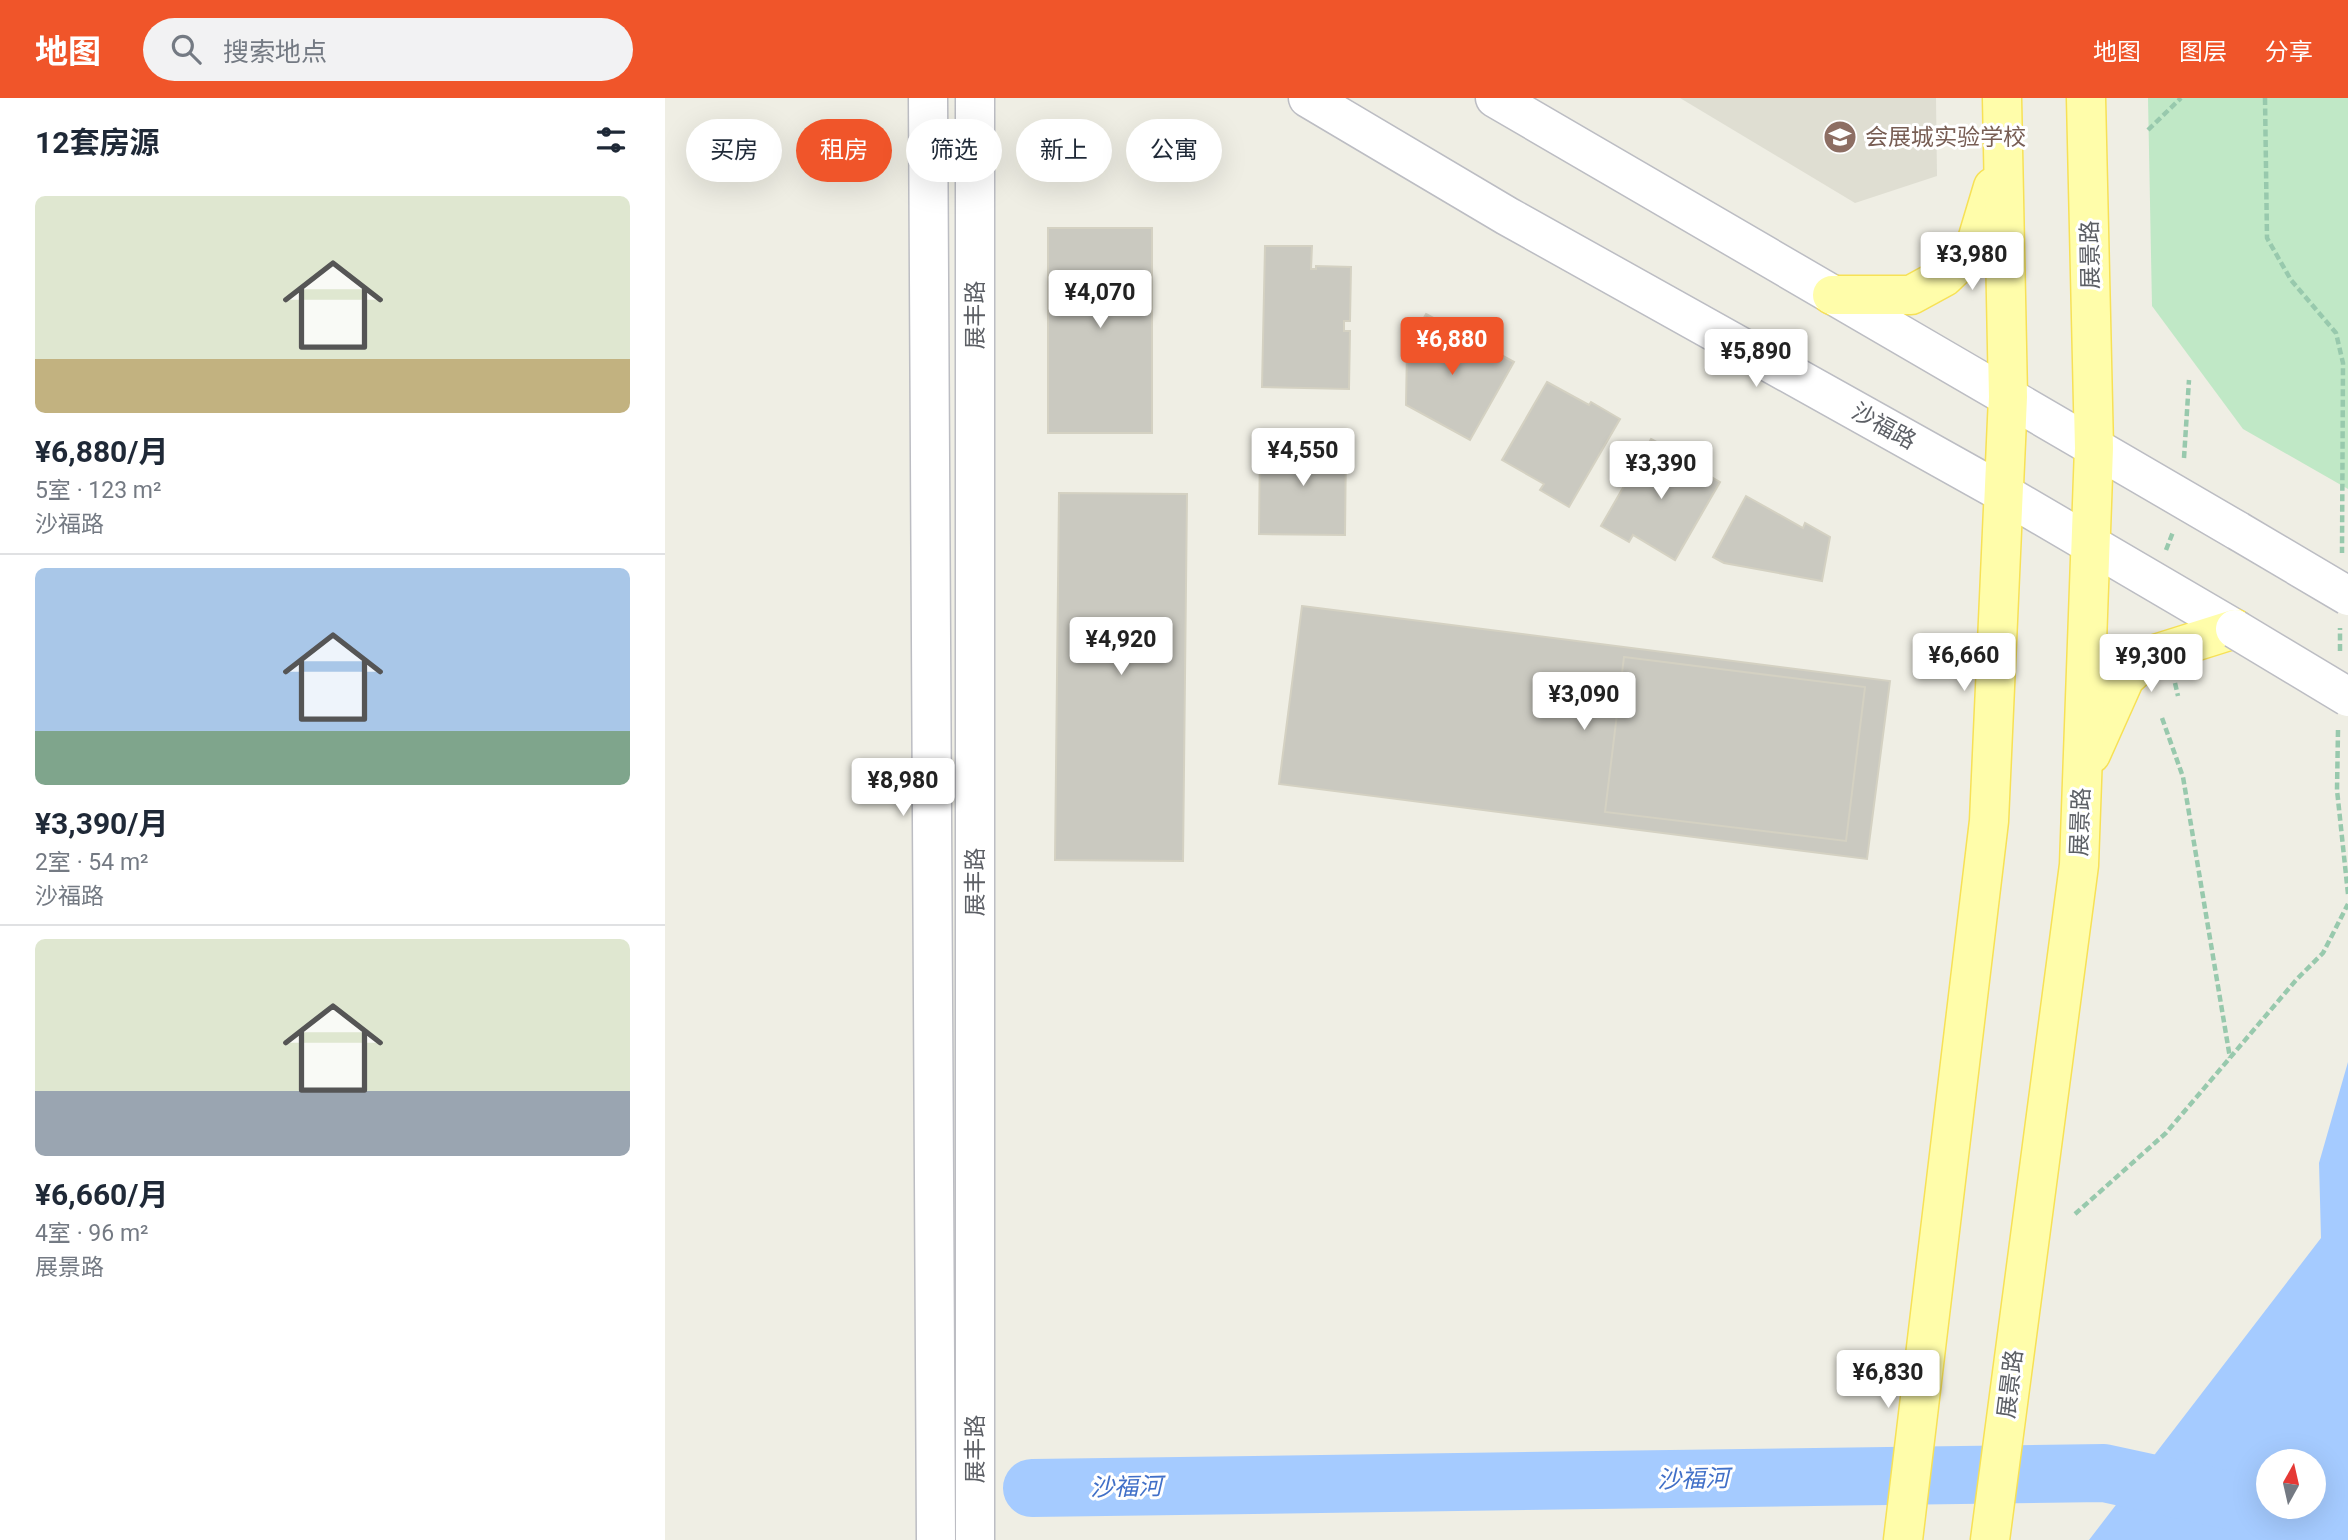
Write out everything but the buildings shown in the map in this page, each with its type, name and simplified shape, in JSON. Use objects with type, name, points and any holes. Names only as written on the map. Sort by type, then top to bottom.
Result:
[{"type":"main road","points":[[1903,1540],[1989,821],[2008,397],[2002,98]]},
{"type":"main road","name":"展景路","points":[[1990,1540],[2079,865],[2094,448],[2086,98]]},
{"type":"main road","points":[[1832,295],[1910,295],[1944,277],[1975,247],[2003,152]]},
{"type":"main road","points":[[2082,775],[2125,678],[2150,656],[2235,629]]},
{"type":"street","name":"展丰路","points":[[928,98],[936,1539]]},
{"type":"street","name":"展丰路","points":[[975,98],[975,1540]]},
{"type":"street","name":"沙福路","points":[[1308,98],[1507,216],[2003,493],[2348,697]]},
{"type":"street","points":[[1495,98],[2348,596]]},
{"type":"path","points":[[2148,130],[2181,98]]},
{"type":"path","points":[[2265,98],[2267,239],[2291,280],[2336,333],[2343,363],[2343,487]]},
{"type":"path","points":[[2154,582],[2173,532],[2181,498],[2189,380]]},
{"type":"path","points":[[2165,650],[2178,696]]},
{"type":"path","points":[[2162,718],[2183,777],[2230,1058]]},
{"type":"path","points":[[2075,1214],[2166,1133],[2297,979],[2323,953],[2348,904]]},
{"type":"shaded area","name":"会展城实验学校","points":[[1680,98],[1936,98],[1937,176],[1855,203]]},
{"type":"green space","points":[[2148,98],[2348,98],[2348,489],[2243,429],[2152,306]]},
{"type":"water","points":[[2348,1062],[2348,1540],[2089,1540],[2321,1238],[2319,1163]]},
{"type":"waterway","name":"沙福河","points":[[1032,1488],[2104,1473],[2348,1526]]},
{"type":"place","name":"会展城实验学校","points":[[1840,137]]}]
